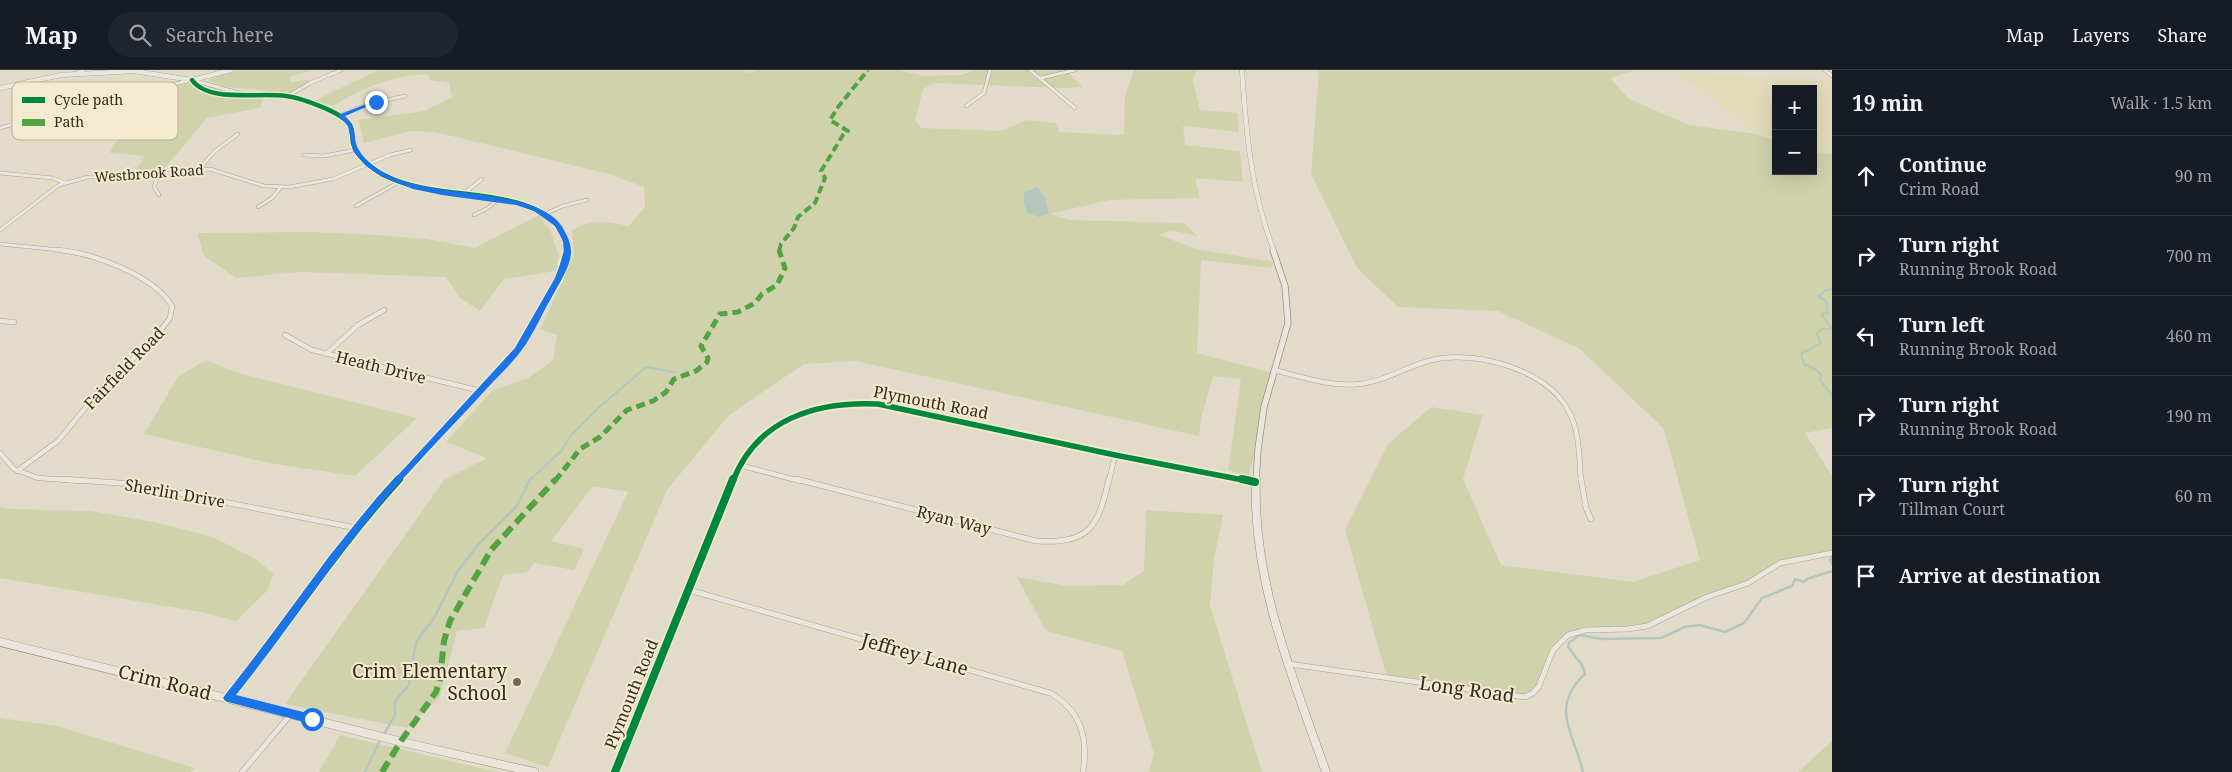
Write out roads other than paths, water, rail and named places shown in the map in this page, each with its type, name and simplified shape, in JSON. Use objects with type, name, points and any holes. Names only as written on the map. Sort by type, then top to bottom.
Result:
[{"type":"street","points":[[73,74],[84,70]]},
{"type":"street","points":[[178,84],[231,70]]},
{"type":"street","points":[[288,96],[341,70]]},
{"type":"street","points":[[966,106],[984,93],[990,70]]},
{"type":"street","points":[[1030,70],[1075,108]]},
{"type":"street","points":[[1041,78],[1074,70]]},
{"type":"street","points":[[1242,70],[1254,184],[1262,218],[1288,299],[1288,324],[1262,412],[1254,502],[1261,561],[1266,589],[1289,664],[1326,772]]},
{"type":"street","points":[[1825,70],[1832,76]]},
{"type":"street","points":[[24,82],[44,77],[73,74],[146,72],[193,80],[246,94]]},
{"type":"street","points":[[193,80],[197,87],[214,94],[288,96],[341,115],[351,126],[355,150],[368,165],[399,182],[425,190],[498,199],[524,205],[545,214],[558,226],[568,248],[559,278],[518,349],[356,528],[271,644],[228,698]]},
{"type":"street","points":[[341,115],[368,104],[405,96]]},
{"type":"street","points":[[0,128],[12,124]]},
{"type":"street","points":[[199,169],[210,156],[238,134]]},
{"type":"street","points":[[304,155],[324,156],[355,150]]},
{"type":"street","name":"Westbrook Road","points":[[0,230],[52,190],[65,183],[95,176],[126,177],[199,169],[218,170],[254,183],[281,187],[321,182],[410,150]]},
{"type":"street","points":[[0,173],[53,178],[65,183]]},
{"type":"street","points":[[158,175],[154,186],[159,195]]},
{"type":"street","points":[[462,195],[482,179]]},
{"type":"street","points":[[356,206],[399,182]]},
{"type":"street","points":[[258,207],[272,198],[281,187]]},
{"type":"street","points":[[474,215],[490,207],[498,199]]},
{"type":"street","points":[[545,214],[563,206],[588,200]]},
{"type":"street","name":"Fairfield Road","points":[[0,244],[69,251],[94,256],[135,276],[167,298],[172,306],[170,318],[154,339],[101,389],[58,441],[17,471]]},
{"type":"street","points":[[326,354],[358,326],[384,310]]},
{"type":"street","points":[[0,321],[14,322]]},
{"type":"street","name":"Heath Drive","points":[[285,336],[306,348],[326,354],[481,391]]},
{"type":"street","points":[[1274,370],[1325,382],[1351,384],[1372,382],[1434,359],[1456,357],[1495,362],[1522,372],[1545,385],[1567,409],[1576,430],[1585,505],[1591,519]]},
{"type":"street","name":"Plymouth Road","points":[[615,772],[739,465],[756,443],[784,423],[818,408],[860,403],[903,408],[1115,455],[1255,482]]},
{"type":"street","points":[[0,453],[17,471]]},
{"type":"street","name":"Ryan Way","points":[[739,465],[1036,541],[1056,543],[1074,540],[1094,527],[1100,514],[1115,455]]},
{"type":"street","name":"Sherlin Drive","points":[[17,471],[48,479],[133,484],[356,528]]},
{"type":"street","name":"Long Road","points":[[1289,664],[1525,697],[1531,695],[1539,685],[1551,651],[1558,641],[1570,634],[1580,631],[1638,628],[1657,623],[1701,599],[1750,582],[1780,563],[1832,553]]},
{"type":"street","name":"Jeffrey Lane","points":[[689,590],[1050,693],[1064,703],[1082,726],[1087,742],[1083,772]]},
{"type":"street","name":"Crim Road","points":[[0,642],[395,740],[534,772]]},
{"type":"street","points":[[242,772],[290,714]]},
{"type":"waterway","points":[[1832,289],[1826,290],[1818,297],[1826,301],[1828,313],[1821,314],[1832,329],[1822,329],[1817,333],[1821,343],[1801,354],[1804,364],[1815,369],[1821,375],[1820,381],[1832,395]]},
{"type":"waterway","points":[[529,481],[562,450],[571,435],[595,411],[646,367],[675,372]]},
{"type":"waterway","points":[[384,734],[395,715],[395,701],[409,685],[416,642],[434,618],[458,571],[477,546],[517,506],[529,481]]},
{"type":"waterway","points":[[1832,557],[1830,560],[1832,564]]},
{"type":"waterway","points":[[1583,772],[1570,733],[1566,709],[1568,698],[1574,686],[1585,674],[1582,665],[1568,647],[1569,643],[1579,635],[1602,639],[1661,638],[1685,627],[1700,625],[1725,632],[1744,623],[1762,598],[1792,586],[1795,579],[1804,582],[1807,579],[1832,571]]},
{"type":"waterway","points":[[365,772],[380,740]]},
{"type":"place","name":"Crim Elementary School","points":[[517,682]]}]
